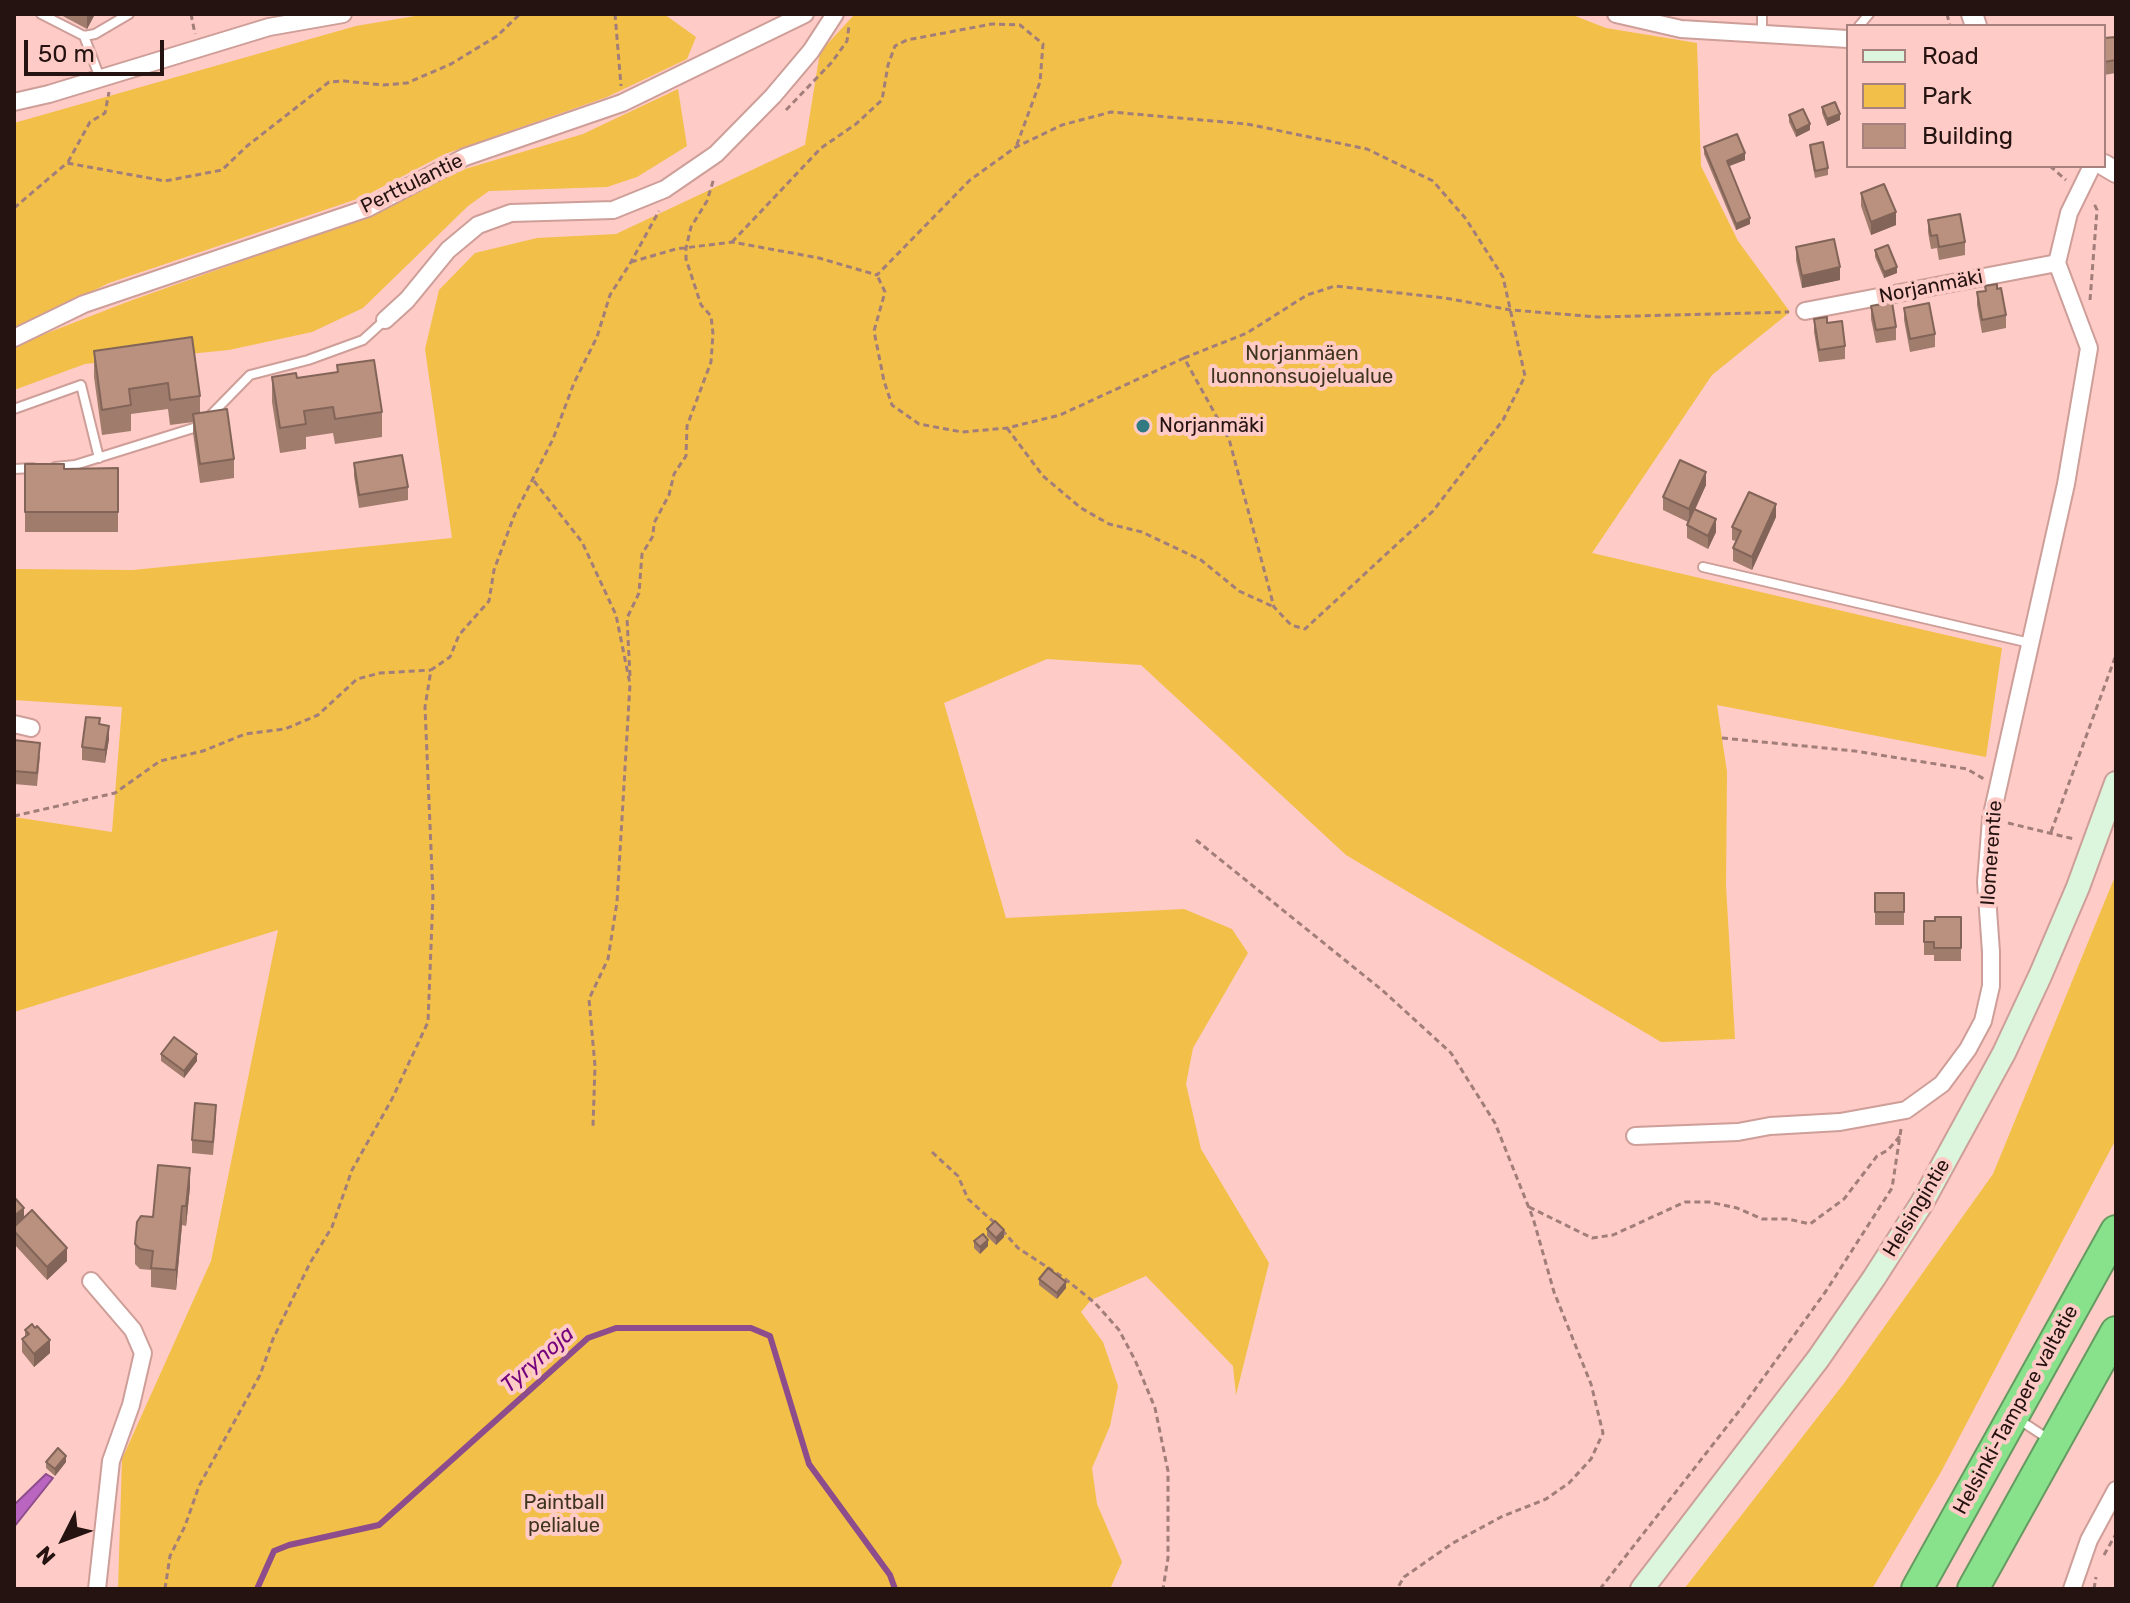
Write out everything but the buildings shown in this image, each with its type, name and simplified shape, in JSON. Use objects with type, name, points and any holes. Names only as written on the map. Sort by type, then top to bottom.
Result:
[{"type":"highway","name":"Helsinki-Tampere valtatie","points":[[1917,1589],[2116,1231]]},
{"type":"highway","points":[[1973,1589],[2116,1332]]},
{"type":"main road","name":"Helsingintie","points":[[1642,1589],[1818,1359],[1922,1203],[2004,1053],[2040,976],[2078,887],[2116,783]]},
{"type":"street","points":[[14,102],[269,27],[343,14]]},
{"type":"street","name":"Perttulantie","points":[[14,338],[84,304],[368,208],[465,157],[622,103],[805,14]]},
{"type":"street","points":[[385,320],[407,300],[448,250],[478,225],[511,213],[613,210],[656,193],[716,154],[789,78],[835,14]]},
{"type":"street","points":[[1620,15],[1681,29],[1846,39]]},
{"type":"street","points":[[2057,263],[2069,213],[2091,168]]},
{"type":"street","name":"Norjanmäki","points":[[1805,311],[2057,263]]},
{"type":"street","name":"Ilomerentie","points":[[1635,1136],[1738,1132],[1770,1126],[1840,1122],[1906,1110],[1942,1084],[1968,1049],[1983,1021],[1991,986],[1986,882],[1991,819],[2066,484],[2089,348],[2057,263]]},
{"type":"street","points":[[14,724],[31,728]]},
{"type":"street","points":[[91,1281],[133,1330],[143,1353],[131,1405],[111,1461],[97,1589]]},
{"type":"street","points":[[2072,1589],[2089,1540],[2116,1490]]},
{"type":"lane","points":[[41,14],[84,36],[95,34],[129,14]]},
{"type":"lane","points":[[1762,14],[1762,36]]},
{"type":"lane","points":[[84,36],[103,78]]},
{"type":"lane","points":[[14,469],[75,465],[200,426],[250,375],[308,360],[363,340],[385,320]]},
{"type":"lane","points":[[14,409],[81,385],[99,458]]},
{"type":"lane","points":[[1703,567],[2030,643]]},
{"type":"lane","points":[[2013,1416],[2054,1443]]},
{"type":"path","points":[[67,163],[165,181],[222,170],[247,146],[292,114],[316,90],[329,82],[407,83],[451,64],[497,36],[520,14]]},
{"type":"path","points":[[615,14],[622,103]]},
{"type":"path","points":[[732,242],[821,148],[856,124],[882,100],[895,46],[907,40],[992,24],[1020,25],[1043,44],[1040,82],[1016,147]]},
{"type":"path","points":[[14,208],[67,163],[90,122],[105,113],[109,91],[103,78]]},
{"type":"path","points":[[877,275],[970,180],[1016,147],[1062,125],[1111,112],[1247,124],[1367,149],[1433,181],[1466,219],[1503,277],[1525,376],[1503,420],[1433,511],[1305,629],[1291,625],[1274,607],[1239,591],[1201,560],[1142,532],[1109,524],[1081,508],[1043,476],[1007,428]]},
{"type":"path","points":[[593,1126],[595,1066],[589,999],[608,959],[617,902],[630,684],[627,618],[639,593],[642,554],[653,536],[654,523],[669,495],[674,474],[686,456],[687,426],[711,362],[711,316],[701,305],[686,259],[686,248],[691,227],[707,201],[716,171]]},
{"type":"path","points":[[2082,187],[2092,197],[2097,210],[2090,307]]},
{"type":"path","points":[[14,816],[115,793],[160,761],[203,751],[245,734],[285,729],[318,715],[357,679],[380,673],[431,670],[450,657],[459,635],[489,601],[494,570],[509,529],[553,439],[574,383],[597,337],[610,295],[662,205],[656,193]]},
{"type":"path","points":[[631,262],[686,248],[732,242],[819,258],[877,275],[885,292],[874,331],[892,405],[919,424],[962,432],[1007,428],[1060,415],[1184,358],[1247,333],[1307,295],[1335,286],[1445,298],[1511,310],[1598,317],[1805,311]]},
{"type":"path","points":[[1184,358],[1229,439],[1274,607]]},
{"type":"path","points":[[533,480],[582,542],[616,615],[630,684]]},
{"type":"path","points":[[2051,832],[2116,655]]},
{"type":"path","points":[[165,1589],[170,1556],[199,1486],[260,1375],[273,1339],[310,1263],[332,1227],[352,1170],[392,1099],[428,1022],[433,896],[425,707],[431,670]]},
{"type":"path","points":[[1722,738],[1855,751],[1967,769],[1997,788]]},
{"type":"path","points":[[1991,819],[2074,839]]},
{"type":"path","points":[[1196,840],[1382,990],[1451,1053],[1495,1123],[1529,1207],[1554,1292],[1591,1384],[1603,1433],[1591,1459],[1569,1483],[1546,1499],[1501,1517],[1453,1543],[1404,1577],[1397,1589]]},
{"type":"path","points":[[1600,1589],[1743,1406],[1826,1291],[1892,1188],[1906,1110]]},
{"type":"path","points":[[1529,1207],[1592,1238],[1613,1235],[1685,1202],[1709,1202],[1737,1208],[1762,1219],[1788,1219],[1810,1224],[1844,1199],[1877,1156],[1888,1150],[1900,1136]]},
{"type":"path","points":[[932,1152],[958,1176],[968,1199],[989,1216],[1018,1248],[1095,1303],[1119,1330],[1135,1360],[1155,1408],[1168,1471],[1168,1558],[1163,1589]]},
{"type":"path","points":[[2101,1560],[2116,1534]]},
{"type":"path","points":[[2094,1589],[2097,1574]]},
{"type":"green space","points":[[427,14],[664,14],[696,37],[687,59],[607,97],[445,154],[363,197],[109,283],[14,330],[14,123],[356,26]]},
{"type":"green space","points":[[855,14],[1570,14],[1606,28],[1697,43],[1701,166],[1738,241],[1790,312],[1712,375],[1592,553],[2002,648],[1986,757],[1717,705],[1727,772],[1726,886],[1735,1039],[1661,1042],[1346,855],[1141,665],[1047,659],[944,703],[1006,918],[1184,909],[1232,929],[1248,953],[1193,1048],[1186,1084],[1201,1149],[1269,1263],[1236,1395],[1233,1366],[1146,1276],[1091,1300],[1081,1312],[1103,1342],[1118,1386],[1110,1426],[1092,1468],[1097,1504],[1122,1562],[1110,1589],[118,1589],[122,1459],[211,1261],[278,930],[14,1012],[14,817],[112,832],[122,707],[14,700],[14,569],[133,570],[452,538],[425,349],[439,290],[475,253],[537,238],[616,234],[805,145],[820,52]]},
{"type":"green space","points":[[678,89],[687,146],[637,177],[607,187],[489,191],[468,206],[363,308],[312,332],[229,350],[85,364],[14,390],[14,346],[368,216],[465,169],[583,134]]},
{"type":"green space","points":[[2116,874],[2116,1139],[1941,1472],[1872,1589],[1684,1589],[1845,1382],[1993,1174]]},
{"type":"shaded area","points":[[46,1474],[53,1478],[14,1527],[14,1505]]},
{"type":"waterway","name":"Tyrynoja","points":[[257,1589],[274,1551],[379,1525],[588,1338],[616,1328],[751,1328],[770,1336],[809,1464],[890,1575],[895,1589]]},
{"type":"place","name":"Norjanmäki","points":[[1143,426]]},
{"type":"park label","name":"Norjanmäen luonnonsuojelualue","points":[[1302,366]]},
{"type":"park label","name":"Paintball pelialue","points":[[564,1514]]}]
